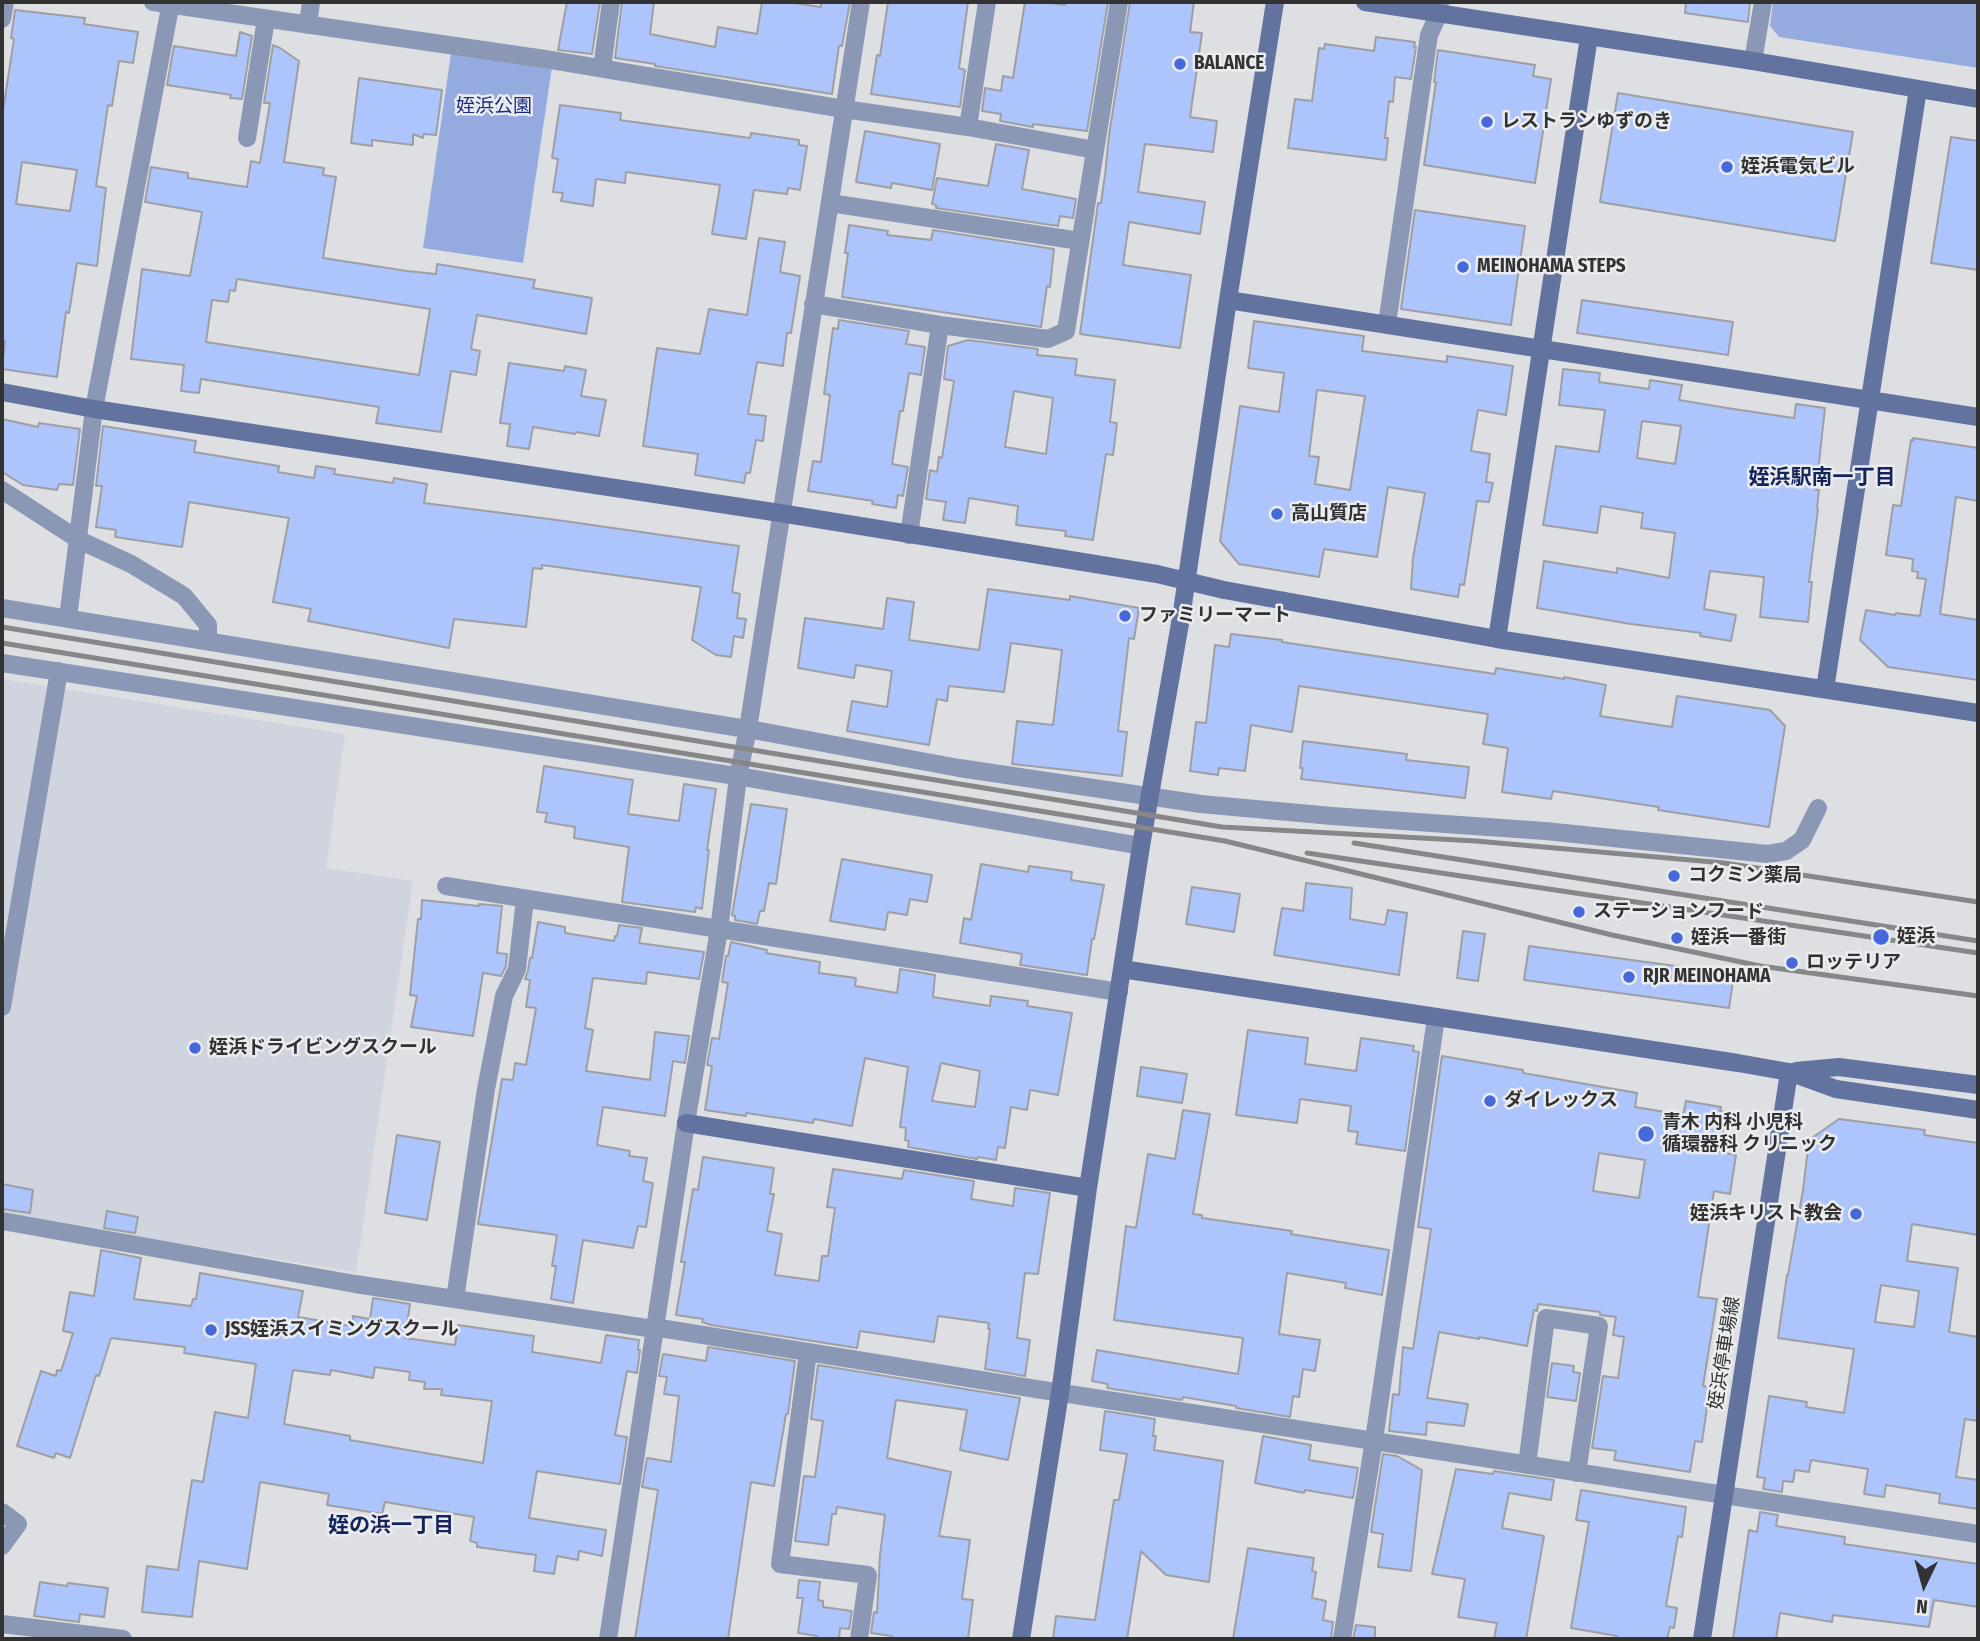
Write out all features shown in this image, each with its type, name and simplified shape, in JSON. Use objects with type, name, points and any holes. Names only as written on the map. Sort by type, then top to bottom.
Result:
[{"type":"street","points":[[2,19],[5,2]]},
{"type":"street","points":[[308,25],[311,2]]},
{"type":"street","points":[[602,68],[611,2]]},
{"type":"street","points":[[608,1639],[654,1329],[719,930],[738,777],[748,729],[861,2]]},
{"type":"street","points":[[968,127],[987,2]]},
{"type":"street","points":[[813,304],[1048,339],[1066,331],[1119,2]]},
{"type":"street","points":[[1021,1639],[1141,846],[1186,582],[1275,2]]},
{"type":"street","points":[[1365,2],[1439,8],[1589,37],[1753,61],[1978,99]]},
{"type":"street","points":[[1753,61],[1763,2]]},
{"type":"street","points":[[68,618],[94,409],[165,3],[602,68],[1095,150]]},
{"type":"street","points":[[1387,324],[1429,35],[1439,8]]},
{"type":"street","points":[[247,138],[266,19]]},
{"type":"street","points":[[1497,639],[1589,37]]},
{"type":"street","points":[[1825,689],[1918,89]]},
{"type":"street","points":[[830,203],[1080,241]]},
{"type":"street","points":[[1228,300],[1978,417]]},
{"type":"street","points":[[909,535],[940,325]]},
{"type":"street","points":[[2,392],[94,409],[780,513],[1157,574],[1186,582],[1497,639],[1978,713]]},
{"type":"street","points":[[2,490],[79,540],[131,564],[184,596],[208,625],[208,640]]},
{"type":"street","points":[[2,608],[748,729],[960,768],[1201,804],[1545,831],[1768,854],[1786,851],[1802,839],[1818,808]]},
{"type":"street","points":[[2,663],[738,777],[1141,846]]},
{"type":"street","points":[[2,1007],[59,671]]},
{"type":"street","points":[[446,886],[1119,992]]},
{"type":"street","points":[[455,1299],[486,1089],[504,996],[517,969],[525,898]]},
{"type":"street","points":[[1122,969],[1738,1063],[1788,1072],[1836,1089],[1978,1110]]},
{"type":"street","points":[[1342,1639],[1436,1018]]},
{"type":"street","points":[[1788,1072],[1839,1067],[1978,1085]]},
{"type":"street","name":"姪浜停車場線","points":[[1702,1639],[1788,1072]]},
{"type":"street","points":[[687,1124],[1088,1188]]},
{"type":"street","points":[[2,1221],[355,1284],[666,1329],[1060,1393],[1978,1534]]},
{"type":"street","points":[[1527,1465],[1546,1318],[1599,1326],[1577,1473]]},
{"type":"street","points":[[808,1352],[780,1564],[868,1575],[859,1639]]},
{"type":"street","points":[[2,1512],[18,1524],[2,1546]]},
{"type":"street","points":[[2,1624],[123,1639]]},
{"type":"shaded area","name":"姪浜ドライビングスクール","points":[[2,679],[345,734],[326,868],[413,881],[356,1272],[2,1215]]},
{"type":"green space","points":[[1773,2],[1978,2],[1978,68],[1779,37],[1770,26]]},
{"type":"green space","name":"姪浜公園","points":[[452,46],[553,60],[523,263],[423,248]]},
{"type":"building","points":[[567,2],[600,2],[592,54],[558,50]]},
{"type":"building","points":[[622,2],[654,2],[650,34],[715,47],[718,27],[757,34],[762,2],[821,7],[821,2],[850,2],[842,46],[839,46],[832,94],[615,58]]},
{"type":"building","points":[[888,2],[968,2],[959,68],[965,70],[960,107],[871,94]]},
{"type":"building","points":[[1025,2],[1065,5],[1065,2],[1108,2],[1087,131],[1033,124],[1033,127],[1000,121],[1001,114],[982,111],[985,88],[1001,91],[1003,76],[1013,78]]},
{"type":"building","points":[[1130,2],[1194,2],[1190,32],[1202,33],[1190,117],[1217,121],[1213,152],[1145,144],[1138,192],[1205,202],[1200,234],[1129,222],[1123,265],[1191,275],[1180,348],[1080,334]]},
{"type":"building","points":[[1686,2],[1750,2],[1748,22],[1685,13]]},
{"type":"building","points":[[15,10],[85,18],[84,24],[138,32],[133,63],[119,61],[112,106],[108,105],[96,186],[106,188],[97,266],[77,263],[69,313],[66,312],[57,377],[2,369],[5,341],[2,341],[2,117],[14,39],[11,38]],"holes":[[[22,162],[77,170],[70,211],[16,204]]]},
{"type":"building","points":[[240,32],[252,36],[242,99],[167,85],[174,46],[236,56]]},
{"type":"building","points":[[1376,37],[1415,42],[1416,47],[1411,79],[1395,77],[1393,102],[1389,101],[1385,138],[1388,138],[1386,160],[1288,148],[1295,99],[1312,101],[1319,48],[1324,49],[1325,44],[1374,51]]},
{"type":"building","points":[[273,45],[299,61],[284,162],[324,168],[323,175],[336,177],[323,258],[436,274],[437,264],[535,280],[533,288],[592,298],[586,334],[477,315],[471,349],[480,351],[476,375],[451,371],[441,432],[376,423],[379,407],[201,379],[199,393],[181,391],[184,365],[131,359],[142,269],[190,276],[202,212],[145,202],[151,167],[188,173],[188,178],[247,187],[251,161],[260,163],[270,103],[264,103]],"holes":[[[237,279],[430,309],[419,375],[206,342],[212,300],[228,302],[230,290],[235,291]]]},
{"type":"building","name":"レストランゆずのき","points":[[1438,50],[1535,65],[1533,76],[1551,79],[1535,183],[1424,165]]},
{"type":"building","points":[[359,78],[442,90],[436,135],[424,134],[423,138],[413,134],[413,145],[372,140],[372,146],[351,143]]},
{"type":"building","name":"姪浜電気ビル","points":[[1618,93],[1853,132],[1835,241],[1600,202]]},
{"type":"building","points":[[560,105],[621,113],[620,120],[750,138],[751,133],[799,140],[799,145],[807,146],[800,190],[788,188],[787,194],[754,190],[746,239],[712,234],[720,185],[626,172],[625,183],[596,179],[593,206],[561,201],[563,193],[553,192],[558,159],[552,158]]},
{"type":"building","points":[[865,131],[940,144],[932,190],[892,183],[891,188],[856,182]]},
{"type":"building","points":[[1951,137],[1978,141],[1978,270],[1931,263]]},
{"type":"building","points":[[996,144],[1029,150],[1022,189],[1076,199],[1073,218],[1060,216],[1058,226],[936,208],[936,205],[932,204],[937,178],[988,186]]},
{"type":"building","name":"MEINOHAMA STEPS","points":[[1415,210],[1525,226],[1511,325],[1401,309]]},
{"type":"building","points":[[849,225],[888,231],[887,235],[931,240],[933,230],[1054,249],[1050,287],[1047,286],[1041,327],[842,297]]},
{"type":"building","points":[[759,238],[785,242],[780,272],[800,276],[791,333],[787,333],[783,366],[757,362],[748,414],[766,416],[763,441],[756,440],[750,473],[746,473],[744,483],[695,475],[698,454],[643,446],[657,348],[700,354],[709,309],[747,315]]},
{"type":"building","points":[[1582,300],[1733,322],[1728,355],[1577,333]]},
{"type":"building","points":[[839,320],[909,331],[906,344],[925,347],[921,375],[909,373],[903,411],[900,411],[892,464],[908,467],[903,496],[898,495],[896,508],[872,504],[873,501],[808,491],[813,461],[821,462],[830,395],[824,394],[833,328],[838,329]]},
{"type":"building","points":[[1254,321],[1364,336],[1362,351],[1447,362],[1447,356],[1513,366],[1506,415],[1478,410],[1471,451],[1490,454],[1486,482],[1493,483],[1489,502],[1477,501],[1464,585],[1460,584],[1458,597],[1411,589],[1413,558],[1425,493],[1388,487],[1377,557],[1324,549],[1319,577],[1239,564],[1220,541],[1240,406],[1279,412],[1284,373],[1248,368]],"holes":[[[1317,390],[1365,396],[1350,490],[1315,484],[1319,457],[1309,456]]]},
{"type":"building","points":[[968,340],[1038,349],[1037,355],[1077,359],[1075,375],[1115,380],[1110,422],[1117,423],[1113,455],[1106,454],[1093,540],[1065,536],[1066,531],[1016,525],[1018,506],[969,498],[965,523],[943,520],[946,502],[926,499],[930,470],[937,472],[939,457],[942,458],[954,381],[944,379],[948,346]],"holes":[[[1014,391],[1053,398],[1046,454],[1005,447]]]},
{"type":"building","points":[[509,363],[564,371],[565,366],[586,370],[581,396],[606,400],[599,436],[533,427],[529,449],[507,446],[510,424],[500,423]]},
{"type":"building","points":[[1563,369],[1600,373],[1599,382],[1649,389],[1650,380],[1682,385],[1679,400],[1794,418],[1796,404],[1825,408],[1816,490],[1819,490],[1818,509],[1809,582],[1812,582],[1808,622],[1760,617],[1764,577],[1710,571],[1704,609],[1736,615],[1731,641],[1700,636],[1701,633],[1537,608],[1544,561],[1617,573],[1617,568],[1669,578],[1675,533],[1641,528],[1643,513],[1601,506],[1597,533],[1543,525],[1556,446],[1599,452],[1605,410],[1559,405]],"holes":[[[1642,421],[1681,426],[1675,464],[1637,458]]]},
{"type":"building","points":[[2,419],[38,427],[39,423],[80,429],[73,485],[59,484],[57,490],[23,485],[2,472]]},
{"type":"building","points":[[103,426],[196,441],[194,452],[279,466],[278,472],[314,478],[316,466],[335,469],[334,474],[393,483],[394,478],[427,484],[424,503],[739,546],[732,592],[740,594],[737,618],[746,619],[743,638],[734,636],[731,657],[716,655],[692,640],[701,587],[542,565],[542,569],[533,568],[526,627],[454,619],[449,648],[308,621],[311,609],[273,602],[289,518],[189,502],[182,547],[115,537],[116,530],[96,527],[102,486],[96,486]]},
{"type":"building","points":[[1913,438],[1978,448],[1978,501],[1956,497],[1940,614],[1978,620],[1978,680],[1888,667],[1860,640],[1866,610],[1920,616],[1926,579],[1917,578],[1918,572],[1912,571],[1913,559],[1886,555],[1893,505],[1901,506]]},
{"type":"building","points":[[988,589],[1070,600],[1070,596],[1139,608],[1134,639],[1129,638],[1118,731],[1127,732],[1122,776],[1012,764],[1017,721],[1053,725],[1062,650],[1011,643],[1004,692],[949,686],[947,701],[937,699],[929,745],[847,731],[852,701],[887,707],[892,671],[856,665],[854,678],[798,668],[805,618],[883,629],[887,598],[914,602],[909,640],[979,650]]},
{"type":"building","points":[[1231,634],[1495,674],[1496,668],[1606,685],[1600,716],[1672,727],[1677,696],[1770,710],[1785,726],[1769,827],[1553,791],[1551,799],[1502,792],[1508,748],[1483,744],[1488,714],[1299,686],[1292,732],[1251,725],[1245,771],[1219,768],[1218,775],[1190,771],[1196,722],[1206,723],[1215,645],[1229,647]]},
{"type":"building","points":[[1303,741],[1407,754],[1406,760],[1469,767],[1465,798],[1301,779]]},
{"type":"building","points":[[544,766],[633,780],[628,814],[679,821],[684,784],[716,789],[702,909],[696,907],[695,912],[622,902],[629,847],[574,838],[575,827],[545,822],[547,813],[537,812]]},
{"type":"building","points":[[751,804],[787,809],[776,884],[769,883],[764,911],[760,911],[757,924],[735,920],[732,915]]},
{"type":"building","points":[[842,859],[932,875],[927,902],[910,899],[907,915],[888,912],[885,930],[830,921]]},
{"type":"building","points":[[981,864],[1028,872],[1029,866],[1072,872],[1071,880],[1104,885],[1087,975],[1020,965],[1022,954],[960,943],[964,918],[971,920]]},
{"type":"building","points":[[1306,883],[1352,888],[1350,919],[1385,925],[1388,910],[1407,913],[1399,975],[1274,955],[1282,908],[1303,911]]},
{"type":"building","points":[[1192,887],[1240,894],[1234,932],[1186,924]]},
{"type":"building","points":[[422,900],[502,906],[497,953],[507,954],[506,966],[501,976],[483,973],[473,1036],[411,1027],[417,996],[410,995]]},
{"type":"building","points":[[538,922],[565,927],[565,933],[614,941],[619,925],[642,928],[639,943],[704,952],[699,979],[647,972],[646,984],[593,978],[585,1028],[593,1030],[586,1071],[650,1080],[655,1032],[689,1036],[685,1063],[673,1061],[665,1116],[603,1107],[597,1145],[630,1151],[629,1156],[647,1158],[643,1181],[653,1183],[646,1227],[638,1226],[633,1248],[583,1240],[573,1303],[551,1299],[557,1235],[478,1224],[502,1079],[513,1080],[515,1063],[526,1065],[536,1008],[526,1007],[530,980],[525,979],[532,958]]},
{"type":"building","points":[[1463,931],[1485,934],[1478,981],[1457,978]]},
{"type":"building","points":[[731,942],[767,950],[766,953],[820,962],[819,973],[856,978],[855,986],[897,993],[900,969],[935,975],[933,997],[990,1006],[991,996],[1028,1001],[1027,1006],[1072,1013],[1058,1095],[1030,1090],[1027,1110],[1011,1107],[1005,1148],[998,1147],[996,1160],[908,1147],[909,1141],[905,1140],[906,1128],[900,1127],[908,1067],[865,1058],[852,1126],[814,1119],[813,1123],[705,1110],[712,1066],[707,1065],[712,1038],[719,1039],[728,983],[722,982]],"holes":[[[941,1063],[980,1071],[975,1107],[932,1101]]]},
{"type":"building","name":"RJR MEINOHAMA","points":[[1529,946],[1734,974],[1729,1008],[1524,980]]},
{"type":"building","points":[[1248,1030],[1308,1038],[1305,1064],[1356,1071],[1361,1038],[1414,1046],[1413,1051],[1419,1052],[1405,1151],[1356,1144],[1358,1132],[1348,1131],[1351,1106],[1300,1099],[1297,1123],[1236,1115]]},
{"type":"building","points":[[1442,1056],[1637,1093],[1635,1107],[1683,1115],[1686,1101],[1721,1107],[1720,1111],[1726,1112],[1719,1152],[1736,1155],[1730,1194],[1714,1191],[1698,1297],[1717,1299],[1703,1386],[1710,1387],[1702,1442],[1695,1441],[1690,1472],[1614,1460],[1616,1451],[1592,1448],[1603,1376],[1618,1378],[1624,1337],[1613,1335],[1616,1317],[1600,1315],[1600,1312],[1538,1304],[1537,1311],[1534,1310],[1527,1346],[1439,1332],[1427,1398],[1468,1404],[1464,1426],[1427,1422],[1426,1435],[1389,1431],[1393,1394],[1399,1395],[1403,1347],[1413,1349],[1431,1229],[1418,1227]],"holes":[[[1599,1153],[1645,1160],[1639,1198],[1593,1191]]]},
{"type":"building","points":[[1141,1067],[1187,1074],[1182,1103],[1137,1096]]},
{"type":"building","points":[[1183,1110],[1210,1114],[1193,1214],[1202,1215],[1202,1218],[1292,1231],[1291,1234],[1389,1250],[1382,1295],[1345,1288],[1346,1283],[1287,1273],[1279,1334],[1320,1340],[1315,1371],[1303,1369],[1299,1397],[1293,1396],[1290,1417],[1183,1397],[1182,1400],[1107,1388],[1108,1384],[1092,1381],[1097,1350],[1238,1374],[1243,1338],[1114,1320],[1126,1226],[1136,1228],[1148,1154],[1175,1159]]},
{"type":"building","points":[[1839,1119],[1925,1130],[1924,1135],[1978,1143],[1978,1235],[1912,1224],[1907,1261],[1958,1268],[1949,1332],[1978,1337],[1978,1421],[1965,1419],[1956,1477],[1978,1480],[1978,1509],[1939,1503],[1940,1494],[1886,1485],[1884,1497],[1864,1494],[1868,1469],[1811,1460],[1809,1472],[1795,1470],[1793,1482],[1783,1481],[1782,1492],[1763,1489],[1765,1478],[1757,1477],[1769,1396],[1807,1402],[1806,1407],[1844,1413],[1854,1349],[1778,1338],[1809,1140]],"holes":[[[1881,1285],[1919,1291],[1914,1327],[1875,1322]]]},
{"type":"building","points":[[397,1135],[440,1142],[427,1220],[385,1213]]},
{"type":"building","points":[[703,1157],[774,1168],[770,1194],[774,1194],[767,1231],[782,1234],[775,1275],[819,1281],[822,1256],[828,1256],[835,1208],[827,1207],[833,1169],[902,1179],[904,1170],[974,1181],[971,1199],[1013,1206],[1015,1188],[1050,1193],[1038,1274],[1025,1273],[1017,1338],[1030,1340],[1025,1376],[985,1369],[989,1323],[938,1316],[934,1342],[860,1331],[857,1348],[711,1325],[702,1322],[703,1319],[676,1315],[685,1262],[681,1262],[693,1189],[698,1190]]},
{"type":"building","points":[[2,1184],[33,1190],[30,1213],[2,1209]]},
{"type":"building","points":[[107,1211],[138,1217],[135,1233],[104,1228]]},
{"type":"building","points":[[101,1250],[141,1258],[134,1299],[191,1306],[193,1299],[196,1299],[200,1273],[303,1291],[298,1317],[352,1326],[353,1316],[370,1319],[373,1298],[410,1304],[405,1338],[455,1345],[458,1325],[534,1336],[532,1352],[601,1363],[606,1335],[639,1340],[637,1373],[627,1371],[615,1435],[627,1437],[620,1484],[537,1471],[529,1518],[606,1530],[602,1556],[579,1551],[578,1560],[557,1556],[554,1574],[534,1571],[536,1555],[477,1547],[477,1543],[470,1541],[474,1517],[385,1502],[382,1514],[327,1505],[329,1494],[260,1482],[247,1569],[199,1561],[192,1617],[142,1612],[147,1566],[178,1570],[192,1480],[203,1482],[215,1412],[248,1418],[256,1364],[184,1353],[185,1347],[111,1338],[99,1376],[96,1375],[70,1458],[56,1453],[54,1458],[17,1446],[41,1371],[56,1376],[57,1370],[61,1371],[73,1333],[63,1331],[70,1292],[94,1296]],"holes":[[[375,1367],[410,1372],[409,1380],[425,1382],[424,1389],[442,1389],[441,1395],[492,1401],[483,1463],[350,1440],[350,1436],[284,1424],[293,1370],[330,1375],[331,1370],[373,1378]]]},
{"type":"building","points":[[708,1347],[795,1361],[774,1486],[751,1482],[728,1639],[635,1639],[658,1490],[642,1487],[647,1458],[671,1462],[679,1396],[664,1394],[667,1377],[659,1376],[663,1354],[706,1361]]},
{"type":"building","points":[[1552,1363],[1574,1366],[1573,1372],[1580,1373],[1576,1401],[1547,1397]]},
{"type":"building","points":[[818,1365],[1020,1398],[1008,1460],[960,1450],[967,1410],[896,1400],[887,1458],[951,1472],[939,1536],[970,1540],[962,1599],[973,1600],[968,1639],[892,1639],[892,1636],[871,1633],[874,1612],[877,1613],[885,1515],[837,1507],[836,1514],[832,1514],[828,1545],[795,1541],[804,1476],[815,1477],[823,1421],[811,1419]]},
{"type":"building","points":[[1105,1411],[1155,1419],[1154,1450],[1223,1461],[1209,1582],[1166,1575],[1141,1551],[1127,1639],[1053,1639],[1056,1616],[1095,1620],[1114,1500],[1119,1500],[1127,1454],[1100,1450]]},
{"type":"building","points":[[1263,1436],[1311,1445],[1309,1460],[1358,1468],[1353,1498],[1305,1490],[1304,1493],[1255,1483]]},
{"type":"building","points":[[1383,1454],[1397,1456],[1422,1470],[1411,1571],[1378,1567],[1383,1534],[1371,1532]]},
{"type":"building","points":[[1456,1469],[1493,1474],[1494,1471],[1554,1480],[1551,1500],[1509,1493],[1502,1528],[1544,1536],[1526,1639],[1494,1639],[1497,1623],[1458,1617],[1465,1579],[1432,1574]]},
{"type":"building","points":[[1581,1490],[1686,1507],[1666,1606],[1677,1608],[1674,1628],[1670,1627],[1667,1639],[1617,1639],[1617,1636],[1571,1628],[1589,1522],[1576,1520]]},
{"type":"building","points":[[1760,1512],[1778,1515],[1776,1526],[1845,1537],[1844,1544],[1978,1564],[1978,1607],[1934,1600],[1929,1627],[1833,1615],[1832,1622],[1780,1613],[1776,1639],[1733,1639],[1749,1530],[1757,1532]]},
{"type":"building","points":[[1248,1548],[1314,1558],[1312,1571],[1316,1572],[1312,1598],[1326,1601],[1323,1620],[1333,1622],[1331,1639],[1233,1639]]},
{"type":"building","points":[[799,1580],[820,1582],[818,1600],[823,1601],[823,1607],[852,1611],[849,1629],[840,1628],[839,1639],[816,1639],[817,1636],[798,1633],[803,1598],[797,1598]]},
{"type":"building","points":[[40,1582],[108,1588],[104,1617],[80,1614],[79,1622],[34,1616]]},
{"type":"building","points":[[1356,1625],[1375,1627],[1375,1639],[1353,1639]]},
{"type":"railway","points":[[2,627],[1222,827],[1476,841],[1724,863],[1978,902]]},
{"type":"railway","points":[[2,643],[1225,841],[1612,935],[1760,966],[1978,996]]},
{"type":"railway","points":[[1354,843],[1978,941]]},
{"type":"railway","points":[[1307,853],[1978,953]]},
{"type":"place","name":"BALANCE","points":[[1180,64]]},
{"type":"place","name":"レストランゆずのき","points":[[1487,122]]},
{"type":"place","name":"姪浜電気ビル","points":[[1727,167]]},
{"type":"place","name":"MEINOHAMA STEPS","points":[[1463,267]]},
{"type":"place","name":"高山質店","points":[[1277,514]]},
{"type":"place","name":"ファミリーマート","points":[[1125,616]]},
{"type":"place","name":"コクミン薬局","points":[[1674,876]]},
{"type":"place","name":"ステーションフード","points":[[1579,912]]},
{"type":"place","name":"姪浜","points":[[1881,937]]},
{"type":"place","name":"姪浜一番街","points":[[1677,938]]},
{"type":"place","name":"ロッテリア","points":[[1792,963]]},
{"type":"place","name":"RJR MEINOHAMA","points":[[1629,977]]},
{"type":"place","name":"姪浜ドライビングスクール","points":[[195,1048]]},
{"type":"place","name":"ダイレックス","points":[[1490,1101]]},
{"type":"place","name":"青木 内科 小児科 循環器科 クリニック","points":[[1646,1134]]},
{"type":"place","name":"姪浜キリスト教会","points":[[1856,1214]]},
{"type":"place","name":"JSS姪浜スイミングスクール","points":[[211,1330]]},
{"type":"district","name":"姪浜駅南一丁目","points":[[1822,478]]},
{"type":"district","name":"姪の浜一丁目","points":[[391,1526]]}]
